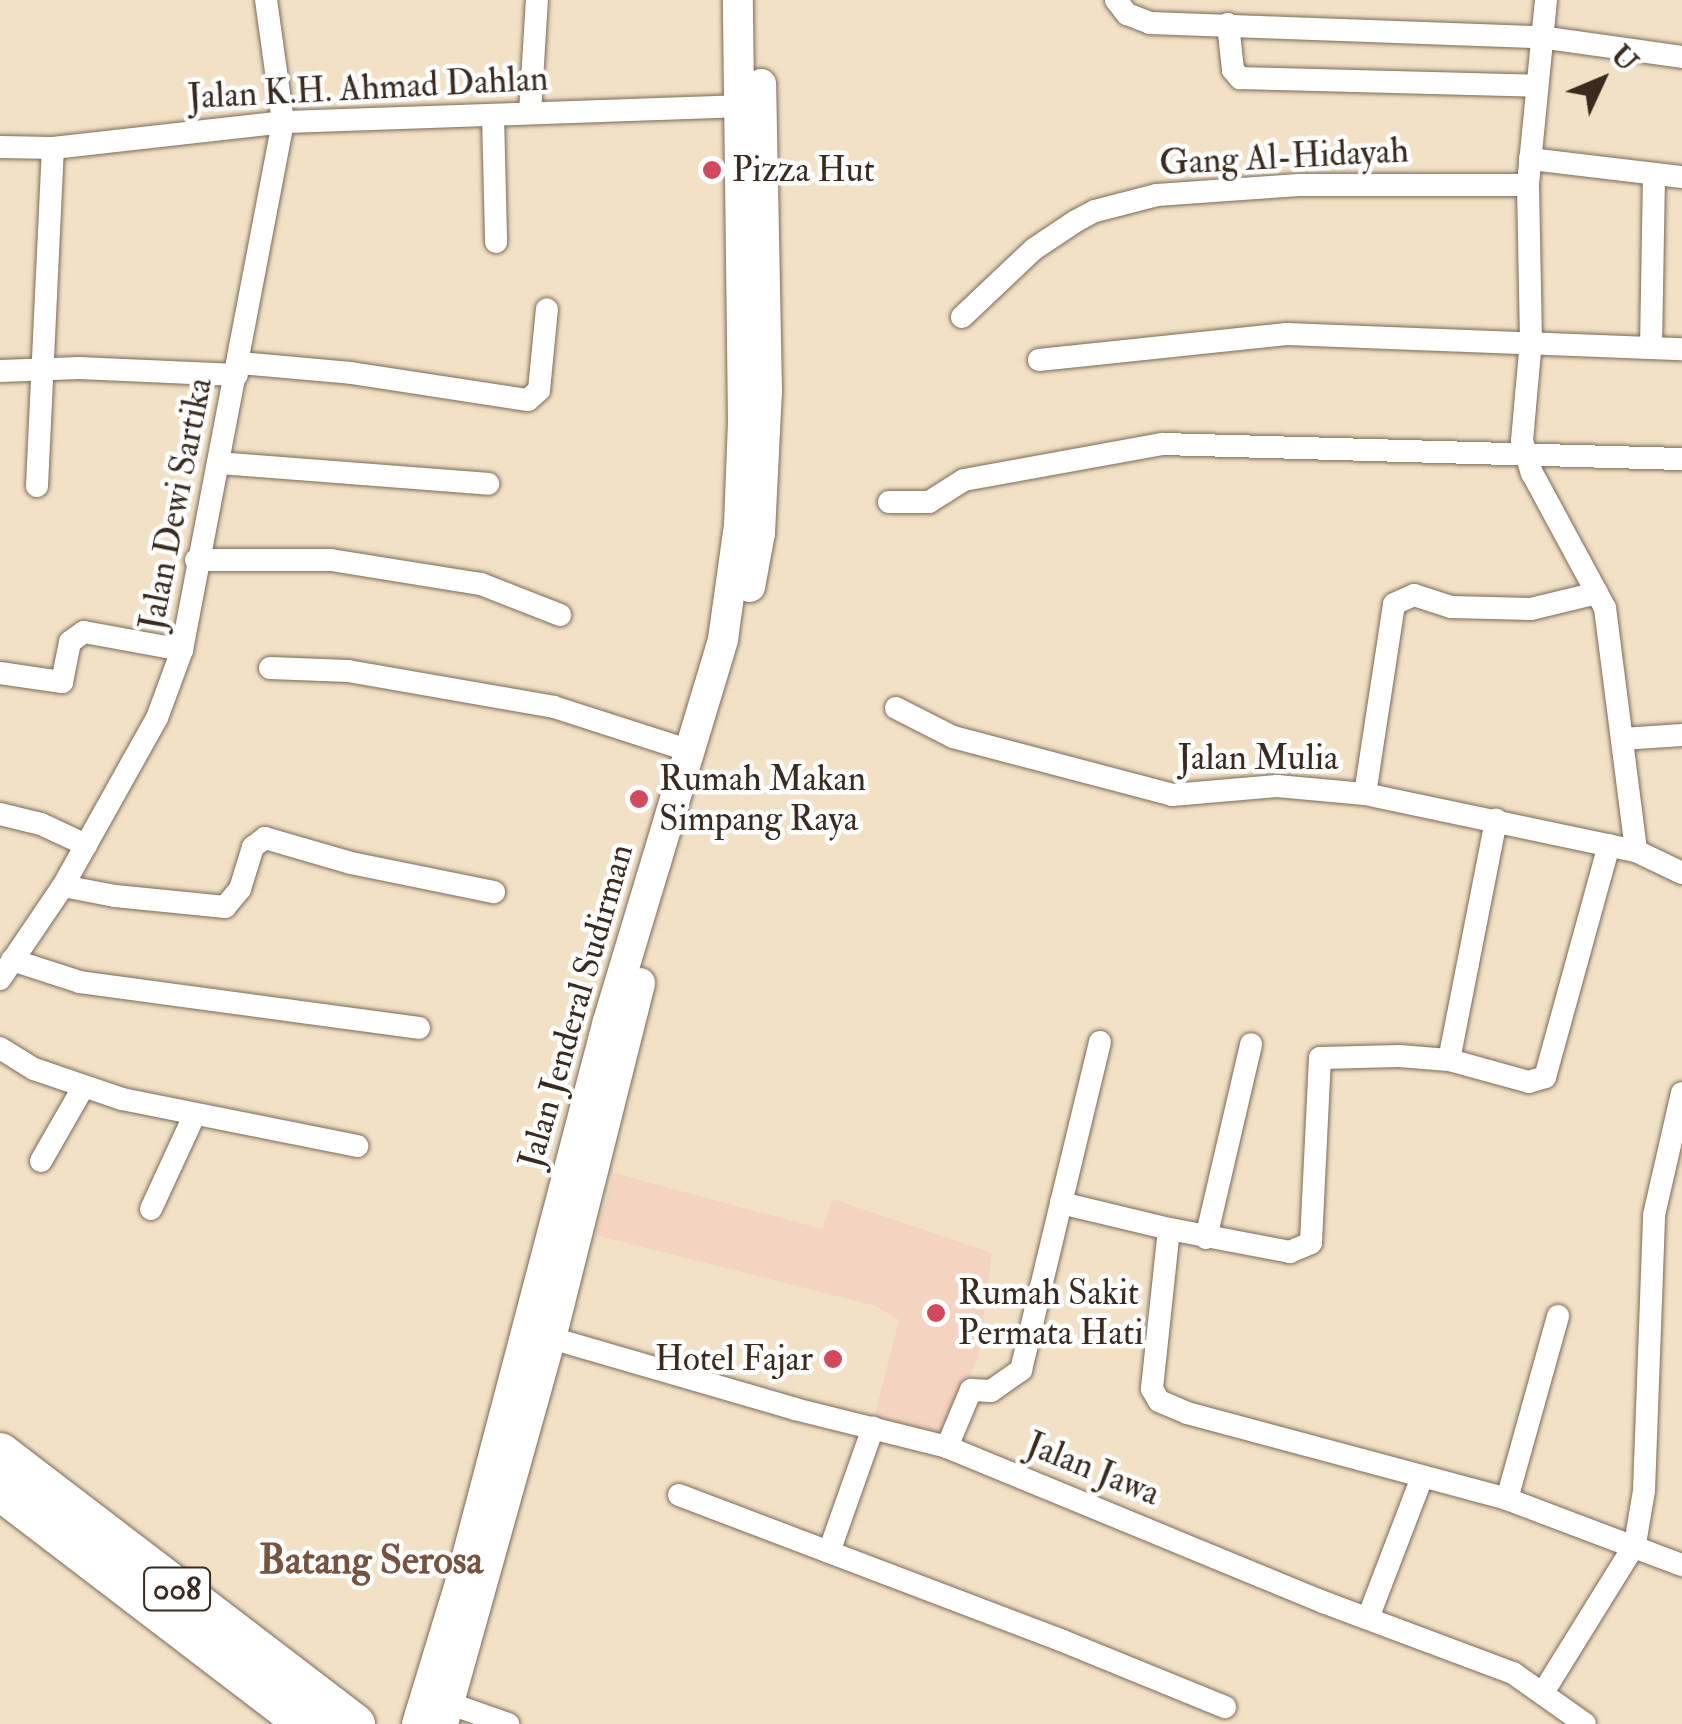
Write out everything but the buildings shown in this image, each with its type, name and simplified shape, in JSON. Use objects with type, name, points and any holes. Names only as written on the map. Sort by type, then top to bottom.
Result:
[{"type":"highway","name":"008","points":[[0,1453],[355,1724]]},
{"type":"highway","name":"008","points":[[0,1490],[306,1724]]},
{"type":"street","name":"Jalan Dewi Sartika","points":[[6,970],[63,886],[157,718],[182,650],[196,560],[238,369],[284,122],[266,0]]},
{"type":"street","points":[[530,113],[537,0]]},
{"type":"street","name":"Jalan Jenderal Sudirman","points":[[417,1724],[511,1427],[551,1338],[656,916],[739,643],[760,533],[750,492],[738,0]]},
{"type":"street","name":"Jalan Jenderal Sudirman","points":[[446,1713],[603,1040],[723,639],[739,526],[750,492],[767,391],[758,0]]},
{"type":"street","points":[[1116,0],[1127,14],[1150,22],[1540,38],[1682,57]]},
{"type":"street","points":[[1546,0],[1528,186],[1530,340],[1524,456],[1605,608],[1636,851]]},
{"type":"street","points":[[1228,24],[1233,70],[1240,78],[1536,86]]},
{"type":"street","name":"Jalan K.H. Ahmad Dahlan","points":[[0,148],[53,148],[284,122],[741,106]]},
{"type":"street","points":[[493,115],[496,242]]},
{"type":"street","points":[[37,486],[53,148]]},
{"type":"street","points":[[1530,159],[1682,177]]},
{"type":"street","points":[[1651,347],[1654,174]]},
{"type":"street","name":"Gang Al-Hidayah","points":[[962,317],[1034,249],[1076,221],[1095,211],[1157,195],[1299,185],[1528,186]]},
{"type":"street","points":[[0,372],[238,369],[351,373],[528,400],[540,390],[547,309]]},
{"type":"street","points":[[1039,360],[1287,334],[1530,340],[1682,349]]},
{"type":"street","points":[[889,502],[929,502],[964,480],[1163,444],[1682,459]]},
{"type":"street","points":[[218,463],[488,484]]},
{"type":"street","points":[[196,560],[331,560],[481,584],[560,616]]},
{"type":"street","points":[[1365,794],[1394,604],[1414,595],[1450,607],[1531,609],[1597,593]]},
{"type":"street","points":[[0,674],[62,682],[70,642],[84,632],[182,650]]},
{"type":"street","points":[[270,668],[348,671],[554,707],[690,751]]},
{"type":"street","name":"Jalan Mulia","points":[[896,708],[953,737],[1172,795],[1277,786],[1365,794],[1609,844],[1636,851],[1682,873]]},
{"type":"street","points":[[1622,740],[1682,735]]},
{"type":"street","points":[[0,814],[42,824],[86,845]]},
{"type":"street","points":[[1449,1060],[1496,820]]},
{"type":"street","points":[[63,886],[115,896],[226,906],[240,889],[253,847],[265,838],[351,862],[494,892]]},
{"type":"street","points":[[1061,1203],[1206,1238],[1290,1252],[1311,1243],[1317,1067],[1322,1057],[1449,1060],[1529,1082],[1545,1076],[1609,844]]},
{"type":"street","points":[[6,970],[419,1028]]},
{"type":"street","points":[[947,1447],[971,1390],[991,1391],[1021,1370],[1100,1042]]},
{"type":"street","points":[[1206,1238],[1251,1044]]},
{"type":"street","points":[[0,1048],[34,1069],[84,1086],[194,1116],[357,1146]]},
{"type":"street","points":[[41,1161],[84,1086]]},
{"type":"street","points":[[1544,1691],[1636,1544],[1644,1491],[1654,1215],[1682,1093]]},
{"type":"street","points":[[151,1209],[194,1116]]},
{"type":"street","points":[[1169,1230],[1152,1389],[1160,1401],[1187,1413],[1507,1499],[1636,1544],[1682,1565]]},
{"type":"street","points":[[1507,1499],[1558,1316]]},
{"type":"street","name":"Jalan Jawa","points":[[551,1338],[947,1447],[1368,1618],[1458,1650],[1544,1691],[1585,1724]]},
{"type":"street","points":[[829,1552],[874,1428]]},
{"type":"street","points":[[1368,1618],[1422,1477]]},
{"type":"street","points":[[678,1495],[1225,1707]]},
{"type":"street","points":[[446,1713],[508,1724]]},
{"type":"shaded area","name":"Rumah Sakit Permata Hati","points":[[614,1173],[822,1229],[833,1199],[992,1253],[978,1357],[944,1440],[873,1422],[899,1320],[876,1306],[596,1235]]},
{"type":"place","name":"Pizza Hut","points":[[712,170]]},
{"type":"place","name":"Rumah Makan Simpang Raya","points":[[639,799]]},
{"type":"place","name":"Rumah Sakit Permata Hati","points":[[936,1313]]},
{"type":"place","name":"Hotel Fajar","points":[[833,1359]]},
{"type":"district","name":"Batang Serosa","points":[[371,1561]]}]
